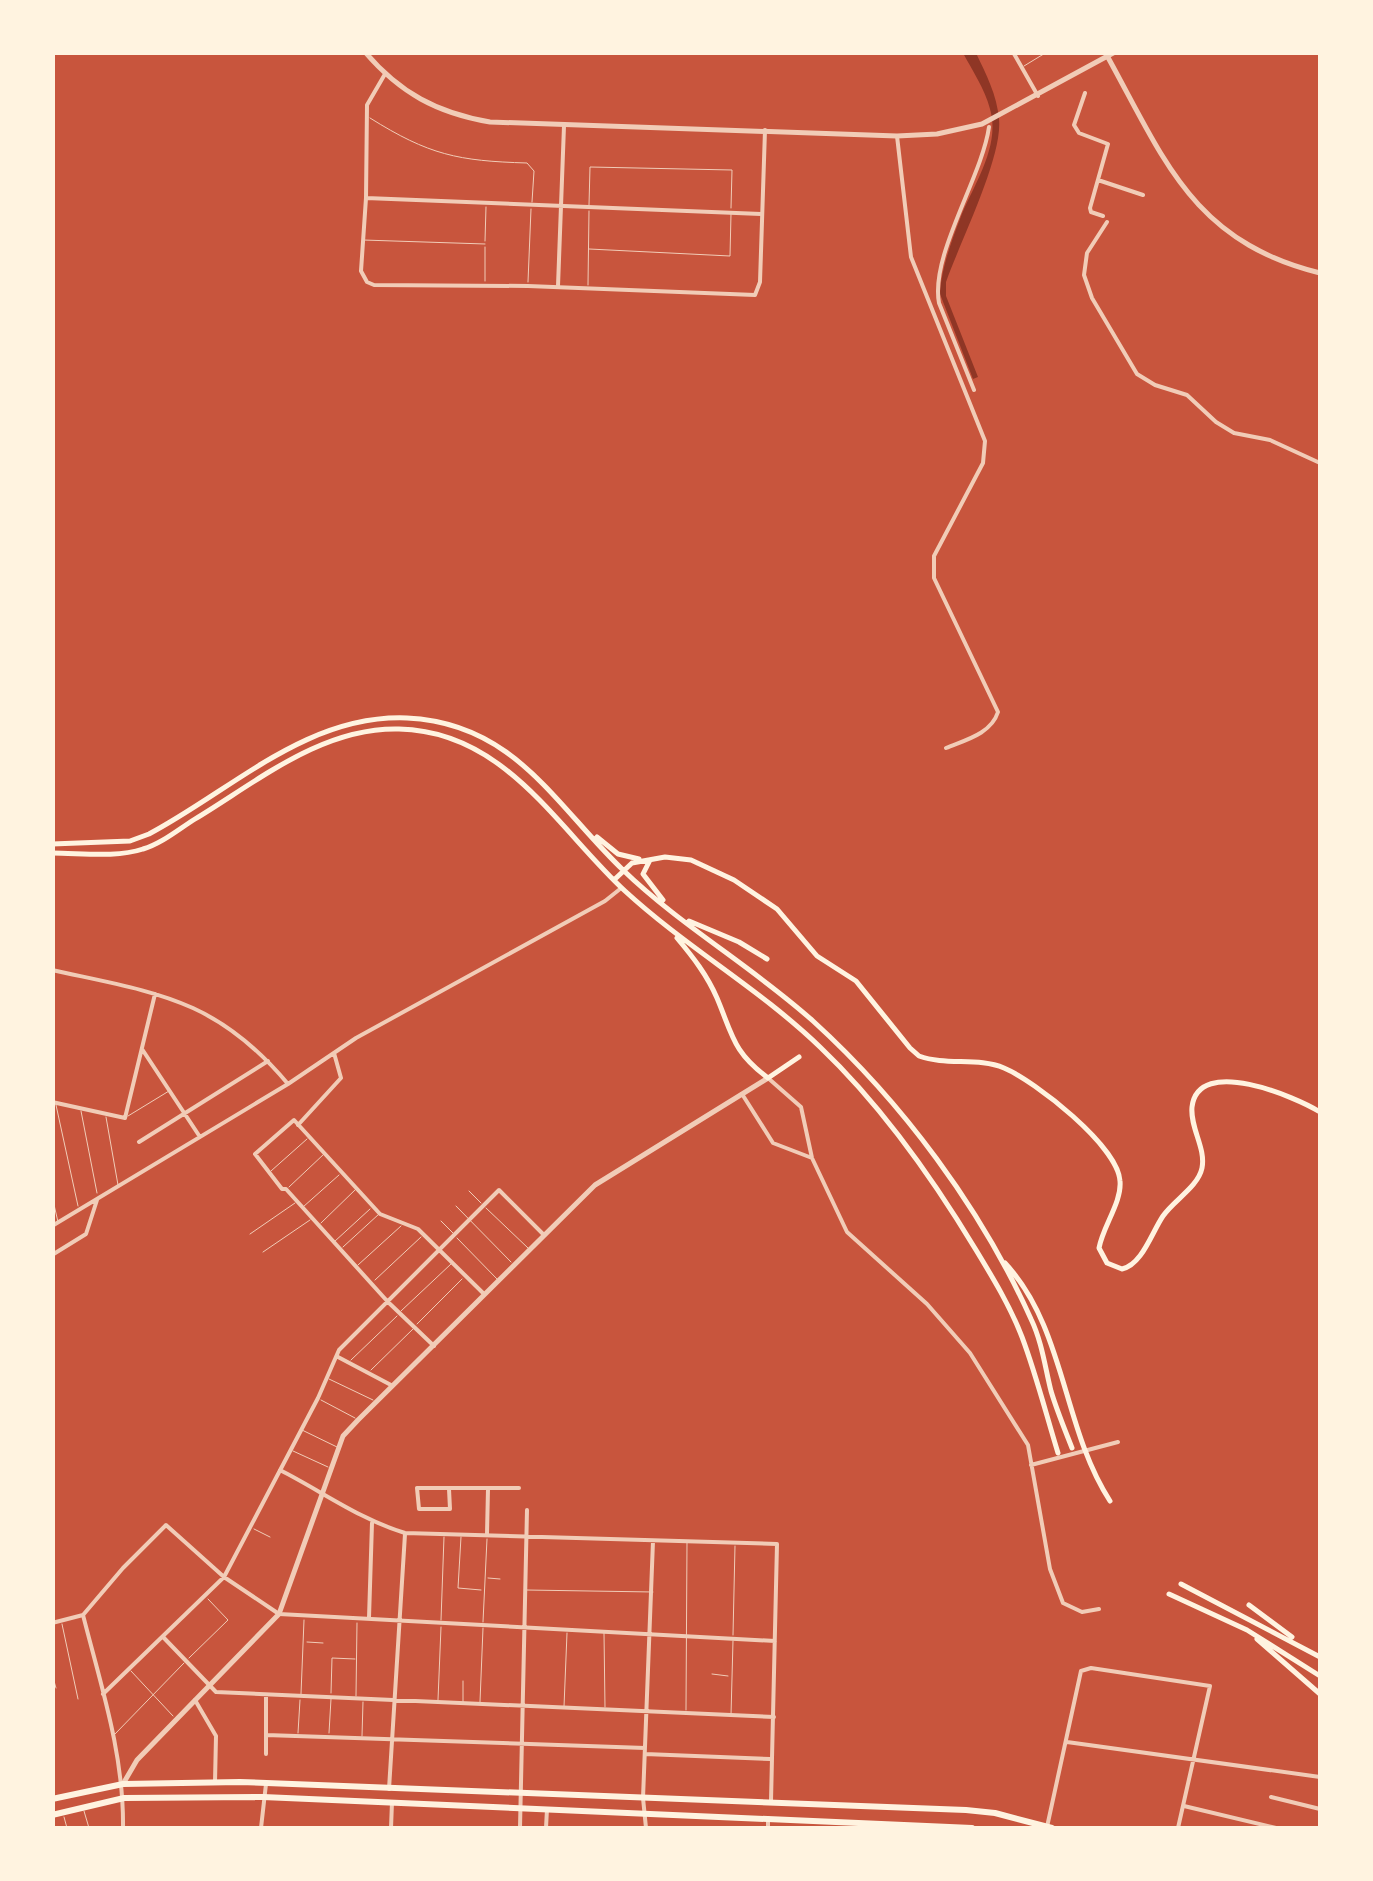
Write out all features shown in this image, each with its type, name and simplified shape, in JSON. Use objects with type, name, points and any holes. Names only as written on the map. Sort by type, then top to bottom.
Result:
[{"type":"main road","points":[[52,844],[130,841],[162,827],[321,732],[348,723],[410,718],[466,730],[503,749],[534,773],[631,878],[811,1020],[874,1080],[940,1166],[998,1255],[1032,1319],[1052,1394],[1072,1448]]},
{"type":"main road","points":[[52,854],[146,849],[302,753],[354,734],[401,728],[430,732],[460,742],[502,765],[534,791],[622,888],[766,1000],[820,1047],[867,1096],[909,1148],[1005,1299],[1022,1337],[1058,1452]]},
{"type":"main road","points":[[592,834],[625,857],[676,857],[702,864],[777,909],[817,956],[856,981],[919,1056],[1004,1068],[1070,1112],[1088,1129],[1118,1172],[1119,1191],[1099,1248],[1107,1262],[1122,1268],[1135,1264],[1162,1218],[1198,1178],[1202,1160],[1192,1112],[1202,1089],[1220,1083],[1269,1088],[1289,1094],[1320,1112]]},
{"type":"main road","points":[[130,841],[134,851]]},
{"type":"main road","points":[[615,879],[632,864],[652,858]]},
{"type":"main road","points":[[652,858],[643,874],[669,908]]},
{"type":"main road","points":[[622,888],[631,878]]},
{"type":"main road","points":[[681,918],[739,942],[766,959]]},
{"type":"main road","points":[[670,929],[704,973],[737,1050],[768,1078],[799,1058]]},
{"type":"main road","points":[[998,1255],[1019,1278],[1047,1333],[1083,1450],[1110,1501]]},
{"type":"main road","points":[[1181,1584],[1320,1657]]},
{"type":"main road","points":[[1170,1594],[1247,1630],[1320,1676]]},
{"type":"main road","points":[[1249,1605],[1301,1646]]},
{"type":"main road","points":[[1247,1630],[1320,1694]]},
{"type":"main road","points":[[52,1799],[123,1784],[215,1782],[966,1810],[1050,1828]]},
{"type":"main road","points":[[52,1814],[124,1798],[263,1797],[972,1828]]},
{"type":"street","points":[[365,52],[384,74],[426,104],[490,122],[897,136],[937,134],[982,124],[1114,52]]},
{"type":"street","points":[[1014,52],[1038,96]]},
{"type":"street","points":[[1106,55],[1173,176],[1206,215],[1260,251],[1320,273]]},
{"type":"street","points":[[384,74],[370,95],[368,116],[361,271],[367,282],[374,285],[528,286],[755,295],[760,282],[765,130]]},
{"type":"street","points":[[1085,93],[1074,126],[1079,133],[1108,144],[1090,208],[1104,216]]},
{"type":"street","points":[[558,287],[564,126]]},
{"type":"street","points":[[974,390],[938,303],[937,289],[989,128]]},
{"type":"street","points":[[897,136],[911,257],[985,441],[983,463],[932,566],[934,578],[998,712],[987,730],[946,748]]},
{"type":"street","points":[[1098,180],[1143,194]]},
{"type":"street","points":[[366,198],[761,214]]},
{"type":"street","points":[[1107,222],[1087,253],[1084,275],[1092,298],[1137,374],[1154,385],[1187,395],[1234,433],[1270,440],[1320,463]]},
{"type":"street","points":[[56,1224],[334,1053],[622,888]]},
{"type":"street","points":[[52,970],[155,994],[206,1012],[268,1060],[288,1084]]},
{"type":"street","points":[[54,1102],[125,1118],[155,994]]},
{"type":"street","points":[[142,1049],[200,1138]]},
{"type":"street","points":[[334,1053],[342,1078],[296,1123],[256,1154],[282,1189],[298,1201],[388,1302],[434,1346]]},
{"type":"street","points":[[138,1142],[268,1060]]},
{"type":"street","points":[[123,1784],[136,1760],[279,1614],[343,1436],[595,1185],[768,1078],[801,1107],[812,1158],[847,1232],[927,1304],[970,1352],[1028,1445],[1050,1569],[1063,1603],[1082,1612],[1099,1609]]},
{"type":"street","points":[[742,1093],[772,1144],[812,1158]]},
{"type":"street","points":[[296,1123],[380,1214],[423,1235],[484,1294]]},
{"type":"street","points":[[104,1694],[224,1577],[340,1350],[499,1190],[544,1235]]},
{"type":"street","points":[[52,1255],[86,1234],[98,1198]]},
{"type":"street","points":[[338,1357],[393,1386]]},
{"type":"street","points":[[1032,1466],[1118,1442]]},
{"type":"street","points":[[280,1470],[325,1492],[372,1523],[405,1533],[777,1544],[771,1803]]},
{"type":"street","points":[[449,1489],[450,1509],[418,1509],[418,1488],[518,1488]]},
{"type":"street","points":[[487,1535],[488,1489]]},
{"type":"street","points":[[520,1828],[527,1510]]},
{"type":"street","points":[[369,1620],[372,1523]]},
{"type":"street","points":[[52,1623],[83,1615],[122,1568],[166,1525],[224,1577],[279,1614],[775,1641]]},
{"type":"street","points":[[389,1789],[405,1533]]},
{"type":"street","points":[[646,1828],[643,1798],[652,1541]]},
{"type":"street","points":[[83,1615],[115,1734],[123,1784],[123,1828]]},
{"type":"street","points":[[164,1638],[216,1692],[774,1718]]},
{"type":"street","points":[[1050,1828],[1081,1671],[1092,1668],[1210,1686],[1178,1828]]},
{"type":"street","points":[[266,1695],[266,1754]]},
{"type":"street","points":[[195,1700],[216,1736],[215,1782]]},
{"type":"street","points":[[266,1735],[592,1746],[772,1759]]},
{"type":"street","points":[[1067,1742],[1320,1776]]},
{"type":"street","points":[[261,1828],[266,1784]]},
{"type":"street","points":[[1270,1797],[1320,1809]]},
{"type":"street","points":[[391,1828],[392,1802]]},
{"type":"street","points":[[1184,1806],[1276,1828]]},
{"type":"street","points":[[546,1828],[547,1809]]},
{"type":"street","points":[[768,1818],[768,1828]]},
{"type":"lane","points":[[1022,68],[1047,52]]},
{"type":"lane","points":[[368,116],[412,144],[434,152],[476,160],[527,163],[534,172],[528,286]]},
{"type":"lane","points":[[588,288],[590,166],[732,170],[730,256],[590,248]]},
{"type":"lane","points":[[486,204],[486,285]]},
{"type":"lane","points":[[363,240],[485,244]]},
{"type":"lane","points":[[125,1118],[170,1090]]},
{"type":"lane","points":[[54,1102],[79,1210]]},
{"type":"lane","points":[[80,1108],[98,1198]]},
{"type":"lane","points":[[105,1114],[118,1186]]},
{"type":"lane","points":[[271,1172],[310,1137]]},
{"type":"lane","points":[[286,1189],[324,1154]]},
{"type":"lane","points":[[303,1208],[342,1173]]},
{"type":"lane","points":[[318,1225],[356,1190]]},
{"type":"lane","points":[[469,1192],[529,1250]]},
{"type":"lane","points":[[52,1196],[56,1224]]},
{"type":"lane","points":[[250,1234],[298,1201]]},
{"type":"lane","points":[[456,1206],[514,1265]]},
{"type":"lane","points":[[334,1242],[373,1207]]},
{"type":"lane","points":[[340,1249],[380,1214]]},
{"type":"lane","points":[[263,1252],[313,1218]]},
{"type":"lane","points":[[441,1221],[498,1280]]},
{"type":"lane","points":[[357,1266],[404,1224]]},
{"type":"lane","points":[[372,1282],[423,1235]]},
{"type":"lane","points":[[349,1363],[451,1264]]},
{"type":"lane","points":[[368,1373],[464,1276]]},
{"type":"lane","points":[[328,1378],[376,1402]]},
{"type":"lane","points":[[318,1398],[358,1420]]},
{"type":"lane","points":[[301,1429],[340,1449]]},
{"type":"lane","points":[[290,1449],[332,1470]]},
{"type":"lane","points":[[251,1528],[270,1537]]},
{"type":"lane","points":[[438,1702],[444,1534]]},
{"type":"lane","points":[[461,1534],[458,1588],[485,1590]]},
{"type":"lane","points":[[480,1704],[487,1535]]},
{"type":"lane","points":[[686,1714],[687,1542]]},
{"type":"lane","points":[[731,1716],[735,1543]]},
{"type":"lane","points":[[485,1578],[500,1579]]},
{"type":"lane","points":[[525,1590],[653,1592]]},
{"type":"lane","points":[[115,1734],[228,1620],[206,1597]]},
{"type":"lane","points":[[298,1736],[304,1617]]},
{"type":"lane","points":[[357,1620],[355,1658],[362,1737]]},
{"type":"lane","points":[[61,1621],[78,1698]]},
{"type":"lane","points":[[564,1708],[567,1630]]},
{"type":"lane","points":[[604,1632],[605,1710]]},
{"type":"lane","points":[[303,1642],[324,1643]]},
{"type":"lane","points":[[329,1736],[332,1658],[355,1658]]},
{"type":"lane","points":[[131,1671],[176,1719]]},
{"type":"lane","points":[[52,1674],[56,1688]]},
{"type":"lane","points":[[712,1674],[732,1676]]},
{"type":"lane","points":[[463,1681],[463,1704]]},
{"type":"lane","points":[[84,1808],[89,1828]]},
{"type":"lane","points":[[63,1812],[67,1828]]},
{"type":"shaded area","points":[[963,53],[976,53],[999,119],[988,177],[946,282],[946,296],[978,377],[973,379],[940,294],[950,247],[992,137],[988,102]]}]
